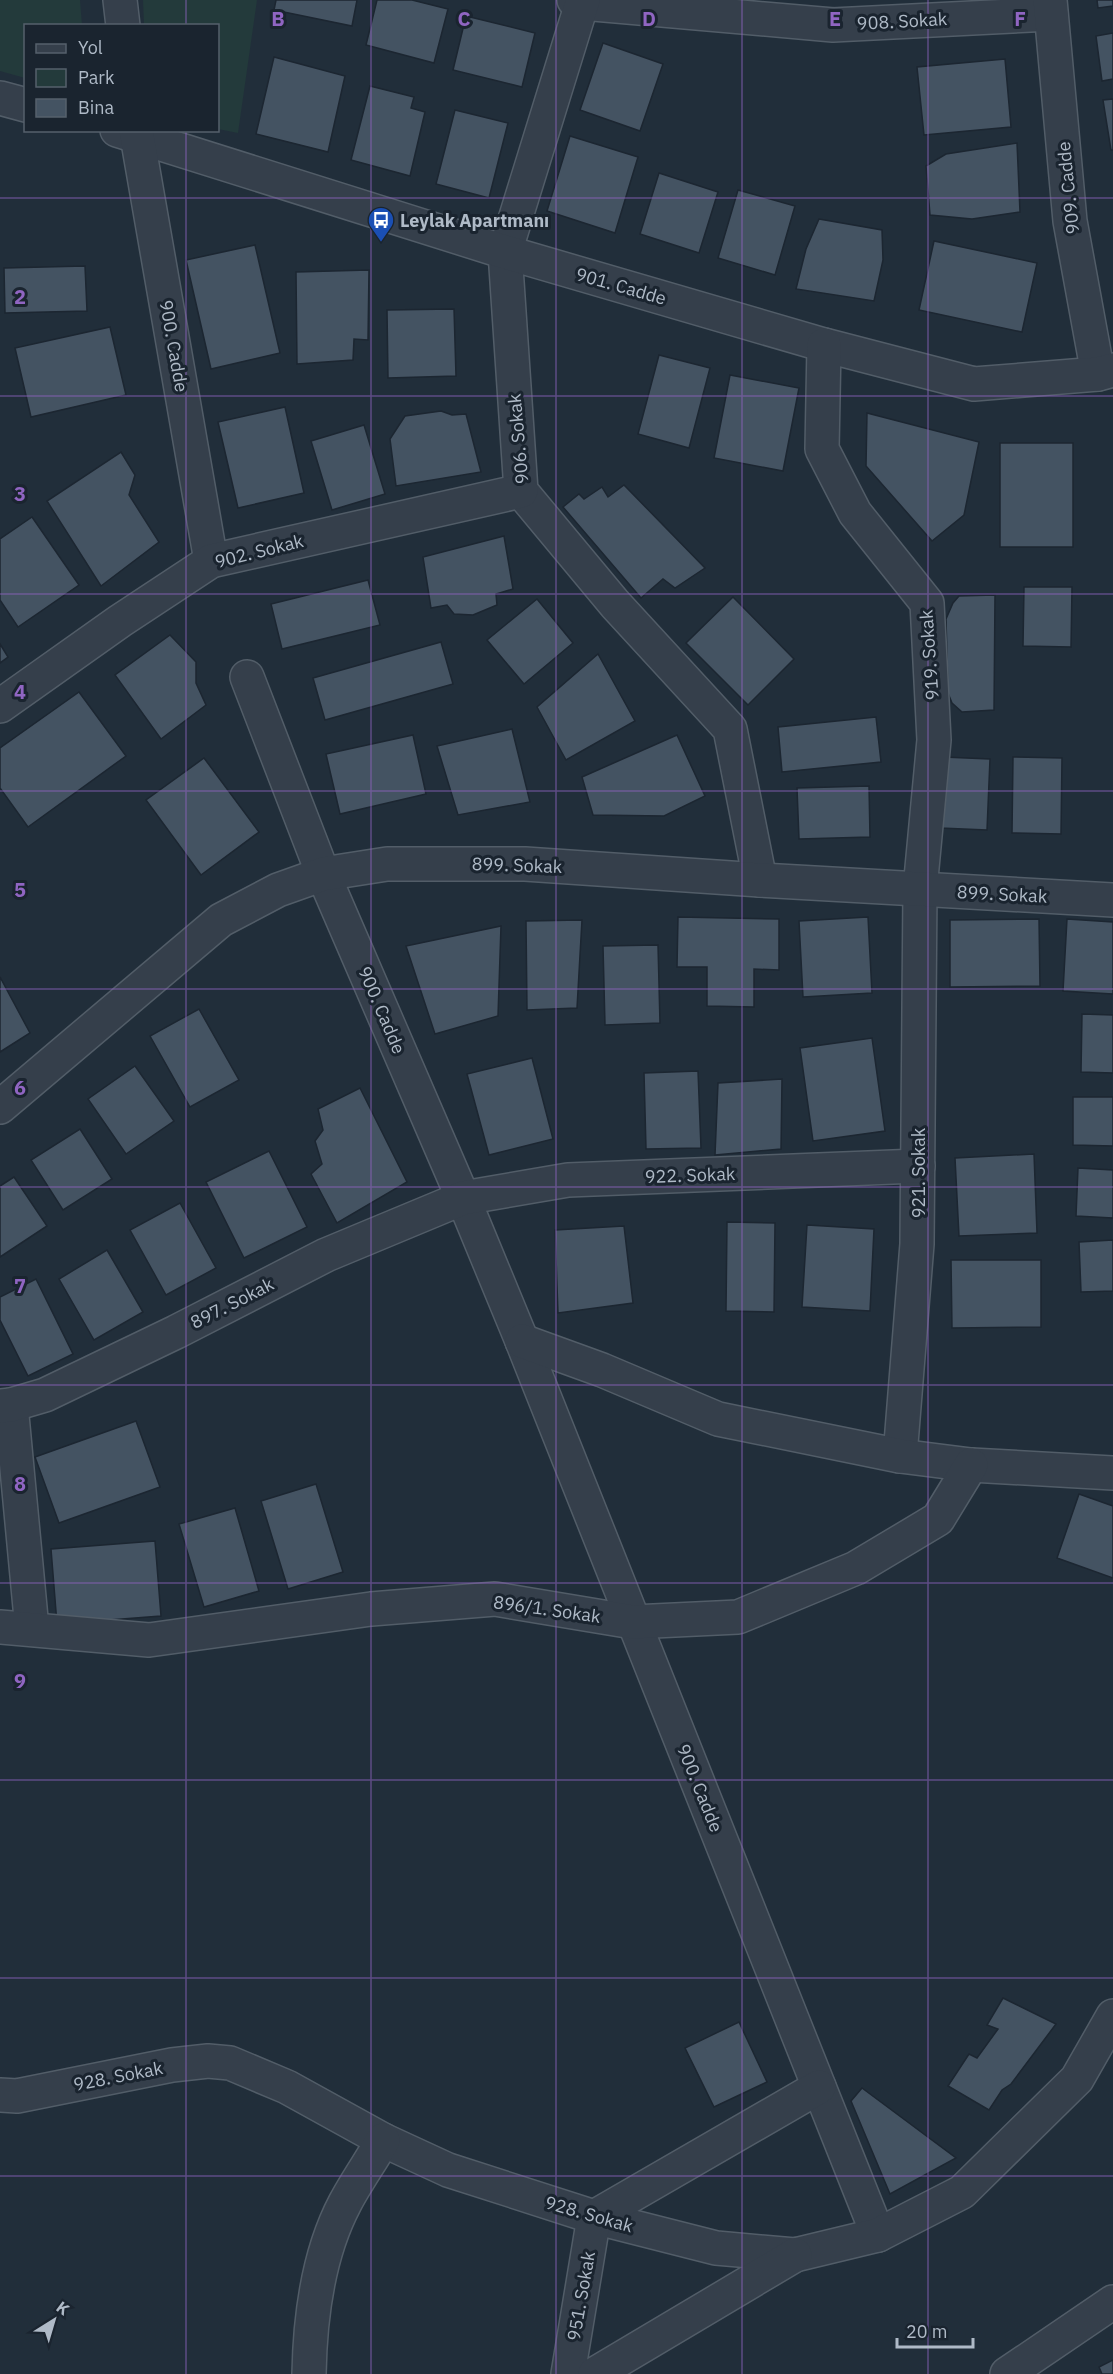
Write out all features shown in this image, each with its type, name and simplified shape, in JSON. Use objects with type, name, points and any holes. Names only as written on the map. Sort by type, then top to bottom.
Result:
[{"type":"street","points":[[120,0],[123,24]]},
{"type":"street","name":"908. Sokak","points":[[580,1],[833,24],[1050,7]]},
{"type":"street","name":"906. Sokak","points":[[580,1],[505,252],[521,490],[615,604],[730,729],[760,880]]},
{"type":"street","name":"909. Cadde","points":[[1050,7],[1070,221],[1106,372]]},
{"type":"street","points":[[0,98],[24,104]]},
{"type":"street","name":"901. Cadde","points":[[130,132],[505,252],[824,345],[974,384],[1106,372]]},
{"type":"street","name":"900. Cadde","points":[[130,132],[211,561]]},
{"type":"street","name":"919. Sokak","points":[[824,345],[822,449],[855,513],[927,603],[934,740],[920,889]]},
{"type":"street","name":"902. Sokak","points":[[0,706],[120,621],[211,561],[521,490]]},
{"type":"street","name":"900. Cadde","points":[[247,677],[323,874],[463,1197],[522,1341],[878,2235]]},
{"type":"street","name":"899. Sokak","points":[[0,1107],[221,920],[278,890],[323,874],[387,864],[525,864],[1113,900]]},
{"type":"street","name":"921. Sokak","points":[[900,1456],[917,1244],[920,889]]},
{"type":"street","name":"922. Sokak","points":[[463,1197],[568,1180],[918,1166]]},
{"type":"street","name":"897. Sokak","points":[[5,1405],[45,1395],[176,1332],[326,1255],[463,1197]]},
{"type":"street","points":[[522,1341],[602,1370],[718,1419],[900,1456],[971,1465],[1113,1473]]},
{"type":"street","points":[[5,1405],[16,1628]]},
{"type":"street","name":"896/1. Sokak","points":[[16,1628],[149,1640],[371,1609],[495,1599],[633,1622],[738,1617],[856,1568],[938,1519],[971,1465]]},
{"type":"street","name":"928. Sokak","points":[[0,2095],[17,2096],[172,2065],[208,2061],[230,2063],[287,2087],[383,2140],[448,2170],[594,2217],[716,2248],[795,2255],[878,2235],[962,2192],[1077,2079],[1113,2016]]},
{"type":"street","points":[[594,2217],[819,2087]]},
{"type":"street","points":[[309,2374],[309,2342],[319,2271],[344,2205],[383,2140]]},
{"type":"street","name":"951. Sokak","points":[[568,2374],[594,2217]]},
{"type":"street","points":[[595,2374],[795,2255]]},
{"type":"street","points":[[1007,2374],[1086,2323],[1113,2302]]},
{"type":"green space","points":[[0,0],[80,0],[82,24],[24,24],[24,78],[0,71]]},
{"type":"green space","points":[[143,0],[257,0],[238,133],[219,129],[219,24],[144,24]]},
{"type":"building","points":[[276,0],[357,0],[352,26],[274,10]]},
{"type":"building","points":[[377,0],[412,0],[448,9],[434,63],[366,45]]},
{"type":"building","points":[[1097,0],[1113,0],[1113,6],[1098,8]]},
{"type":"building","points":[[466,16],[535,33],[522,87],[453,70]]},
{"type":"building","points":[[1113,33],[1113,79],[1102,81],[1096,36]]},
{"type":"building","points":[[603,43],[663,64],[640,131],[580,110]]},
{"type":"building","points":[[274,57],[345,76],[328,152],[256,134]]},
{"type":"building","points":[[1005,59],[1011,127],[924,135],[917,67]]},
{"type":"building","points":[[370,86],[414,97],[411,108],[425,112],[410,176],[351,160]]},
{"type":"building","points":[[1113,99],[1113,150],[1111,150],[1103,100]]},
{"type":"building","points":[[455,110],[508,123],[489,198],[436,184]]},
{"type":"building","points":[[570,136],[638,157],[615,233],[547,211]]},
{"type":"building","points":[[1017,143],[1020,212],[972,219],[930,215],[926,166],[946,154]]},
{"type":"building","points":[[659,173],[718,192],[699,253],[640,234]]},
{"type":"building","points":[[738,190],[795,206],[775,275],[718,258]]},
{"type":"building","points":[[819,219],[882,230],[883,260],[874,301],[796,289],[806,249]]},
{"type":"building","points":[[934,241],[1037,263],[1022,332],[919,310]]},
{"type":"building","points":[[255,245],[280,353],[211,369],[186,260]]},
{"type":"building","points":[[85,266],[87,311],[5,313],[4,268]]},
{"type":"building","points":[[369,270],[368,340],[354,339],[353,360],[297,364],[296,272]]},
{"type":"building","points":[[454,309],[456,376],[388,378],[387,310]]},
{"type":"building","points":[[110,327],[126,395],[31,417],[15,348]]},
{"type":"building","points":[[659,355],[710,368],[689,448],[638,434]]},
{"type":"building","points":[[730,375],[799,388],[783,471],[714,458]]},
{"type":"building","points":[[285,407],[304,493],[238,508],[218,422]]},
{"type":"building","points":[[441,411],[452,415],[466,414],[481,472],[396,486],[390,439],[405,416]]},
{"type":"building","points":[[867,413],[979,442],[964,515],[932,541],[866,466]]},
{"type":"building","points":[[364,425],[385,494],[332,510],[311,441]]},
{"type":"building","points":[[1000,443],[1073,443],[1073,547],[1000,547]]},
{"type":"building","points":[[121,452],[135,475],[129,495],[159,542],[101,586],[47,501]]},
{"type":"building","points":[[624,485],[705,568],[675,588],[663,579],[641,598],[563,507],[579,494],[584,499],[602,487],[608,497]]},
{"type":"building","points":[[32,517],[79,585],[18,627],[0,600],[0,539]]},
{"type":"building","points":[[504,536],[513,589],[496,594],[497,605],[473,615],[454,614],[447,605],[431,608],[423,557]]},
{"type":"building","points":[[368,580],[380,625],[282,649],[271,604]]},
{"type":"building","points":[[1024,587],[1072,587],[1071,647],[1023,646]]},
{"type":"building","points":[[995,595],[994,710],[962,712],[952,703],[948,693],[946,619],[959,596]]},
{"type":"building","points":[[733,597],[794,659],[748,705],[686,643]]},
{"type":"building","points":[[537,599],[573,643],[524,684],[487,640]]},
{"type":"building","points":[[170,635],[196,662],[196,683],[206,705],[161,739],[115,675]]},
{"type":"building","points":[[441,642],[453,684],[325,720],[313,678]]},
{"type":"building","points":[[0,644],[8,657],[0,663]]},
{"type":"building","points":[[598,654],[635,721],[566,760],[537,707]]},
{"type":"building","points":[[79,692],[126,756],[28,827],[0,788],[0,748]]},
{"type":"building","points":[[876,717],[881,762],[782,772],[778,727]]},
{"type":"building","points":[[512,729],[530,802],[458,815],[437,746]]},
{"type":"building","points":[[413,735],[426,794],[340,814],[326,754]]},
{"type":"building","points":[[677,735],[705,796],[664,816],[593,815],[582,777]]},
{"type":"building","points":[[943,757],[990,759],[987,830],[940,828]]},
{"type":"building","points":[[1013,757],[1062,758],[1061,834],[1012,833]]},
{"type":"building","points":[[204,758],[259,832],[201,875],[146,800]]},
{"type":"building","points":[[869,786],[870,837],[799,839],[797,788]]},
{"type":"building","points":[[678,917],[779,919],[779,970],[754,969],[754,1007],[707,1006],[707,967],[677,967]]},
{"type":"building","points":[[868,917],[872,993],[803,997],[799,921]]},
{"type":"building","points":[[1039,919],[1040,986],[950,987],[950,920]]},
{"type":"building","points":[[1067,919],[1113,922],[1113,994],[1063,991]]},
{"type":"building","points":[[582,920],[577,1008],[527,1010],[526,921]]},
{"type":"building","points":[[501,926],[498,1016],[435,1034],[406,946]]},
{"type":"building","points":[[658,945],[660,1023],[605,1025],[603,946]]},
{"type":"building","points":[[0,977],[30,1033],[0,1052]]},
{"type":"building","points":[[199,1009],[239,1080],[190,1107],[150,1036]]},
{"type":"building","points":[[1082,1014],[1113,1015],[1113,1073],[1081,1072]]},
{"type":"building","points":[[872,1038],[885,1131],[813,1141],[800,1048]]},
{"type":"building","points":[[532,1058],[553,1139],[489,1155],[467,1074]]},
{"type":"building","points":[[135,1066],[174,1121],[126,1154],[88,1099]]},
{"type":"building","points":[[698,1071],[701,1148],[646,1149],[644,1073]]},
{"type":"building","points":[[782,1079],[781,1149],[715,1155],[718,1083]]},
{"type":"building","points":[[360,1088],[407,1182],[337,1223],[311,1174],[322,1164],[315,1141],[323,1130],[318,1109]]},
{"type":"building","points":[[1073,1097],[1113,1097],[1113,1146],[1073,1145]]},
{"type":"building","points":[[80,1129],[112,1179],[63,1210],[31,1160]]},
{"type":"building","points":[[269,1151],[307,1227],[244,1258],[206,1182]]},
{"type":"building","points":[[1034,1154],[1037,1233],[959,1236],[955,1158]]},
{"type":"building","points":[[1078,1168],[1113,1170],[1113,1218],[1076,1216]]},
{"type":"building","points":[[14,1177],[47,1226],[0,1257],[0,1186]]},
{"type":"building","points":[[180,1203],[216,1268],[166,1295],[130,1230]]},
{"type":"building","points":[[727,1222],[775,1223],[774,1312],[726,1311]]},
{"type":"building","points":[[807,1225],[874,1229],[870,1311],[802,1307]]},
{"type":"building","points":[[624,1226],[633,1303],[558,1313],[555,1230]]},
{"type":"building","points":[[1113,1240],[1113,1291],[1081,1292],[1079,1242]]},
{"type":"building","points":[[107,1250],[143,1312],[94,1340],[59,1279]]},
{"type":"building","points":[[951,1260],[1041,1260],[1041,1327],[952,1328]]},
{"type":"building","points":[[36,1279],[73,1354],[28,1376],[0,1320],[0,1297]]},
{"type":"building","points":[[136,1421],[160,1487],[59,1523],[35,1457]]},
{"type":"building","points":[[316,1484],[343,1572],[288,1589],[261,1501]]},
{"type":"building","points":[[1079,1494],[1113,1506],[1113,1578],[1057,1558]]},
{"type":"building","points":[[235,1508],[259,1591],[204,1607],[179,1524]]},
{"type":"building","points":[[155,1541],[161,1616],[57,1624],[51,1549]]},
{"type":"building","points":[[1003,1998],[1056,2024],[1011,2084],[1002,2090],[989,2110],[948,2086],[969,2054],[977,2058],[998,2029],[987,2025]]},
{"type":"building","points":[[739,2022],[767,2082],[714,2107],[685,2048]]},
{"type":"building","points":[[862,2088],[956,2158],[890,2194],[851,2101]]},
{"type":"building","points":[[1113,2360],[1113,2374],[1102,2374],[1099,2367]]},
{"type":"place","name":"Leylak Apartmanı","points":[[381,243]]}]
